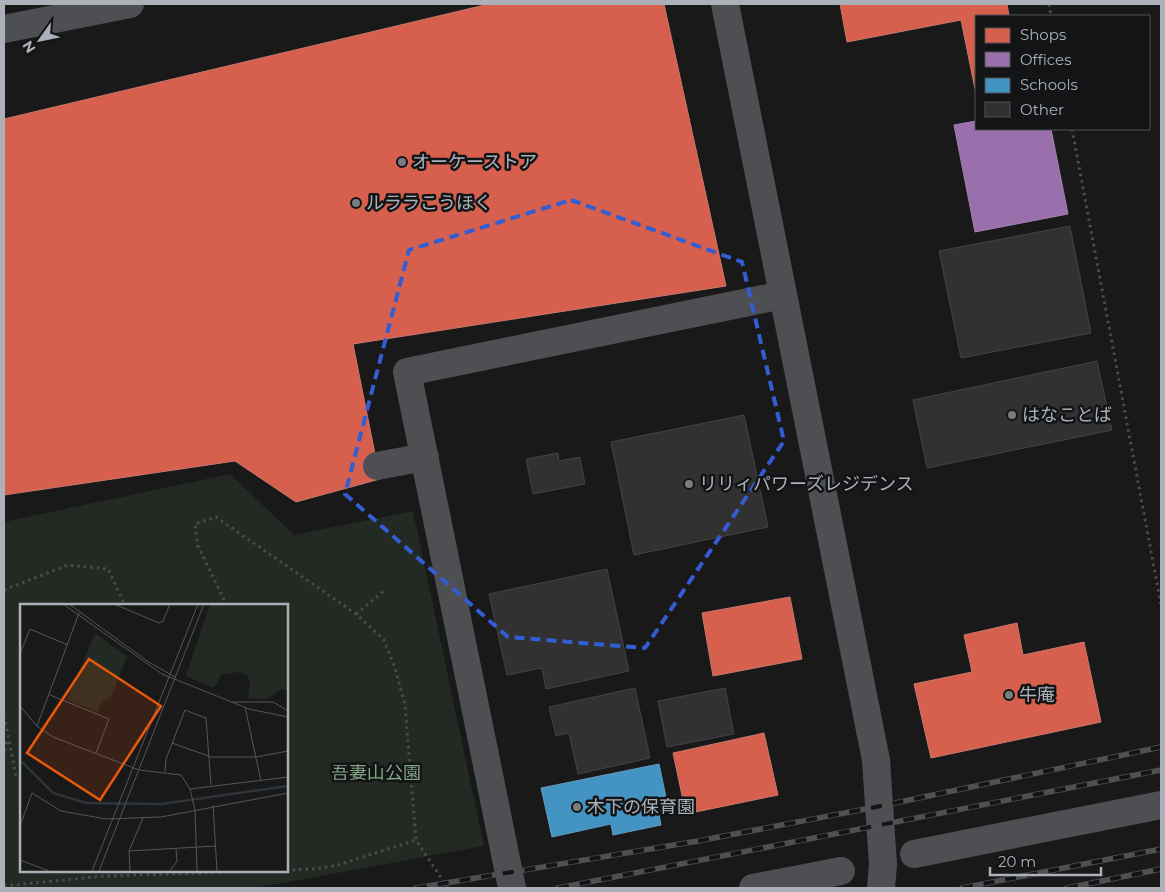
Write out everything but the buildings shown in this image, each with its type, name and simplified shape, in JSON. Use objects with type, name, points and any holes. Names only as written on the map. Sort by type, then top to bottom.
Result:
[{"type":"street","points":[[4,29],[130,4]]},
{"type":"street","points":[[725,4],[876,760],[883,864],[881,888]]},
{"type":"street","points":[[512,888],[407,372],[783,295]]},
{"type":"street","points":[[377,466],[425,458]]},
{"type":"street","points":[[914,854],[1161,805]]},
{"type":"street","points":[[753,888],[841,871]]},
{"type":"path","points":[[1072,130],[1161,605]]},
{"type":"path","points":[[226,604],[198,546],[194,524],[216,517],[356,614],[384,640],[395,668],[405,705],[416,840],[448,888]]},
{"type":"path","points":[[4,590],[68,565],[108,569],[124,604]]},
{"type":"path","points":[[356,614],[385,590]]},
{"type":"path","points":[[4,716],[16,775],[20,777]]},
{"type":"path","points":[[4,757],[7,737]]},
{"type":"path","points":[[288,870],[315,869],[338,865],[416,840]]},
{"type":"path","points":[[102,872],[104,876]]},
{"type":"path","points":[[4,886],[104,876],[236,872]]},
{"type":"highlighted area","points":[[571,200],[742,262],[784,441],[645,648],[508,637],[345,494],[409,250]]},
{"type":"green space","name":"吾妻山公園","points":[[230,474],[294,535],[413,511],[484,846],[255,888],[4,888],[4,522]]},
{"type":"railway","points":[[416,888],[698,841],[876,807],[1161,747]]},
{"type":"railway","points":[[558,888],[1161,770]]},
{"type":"railway","points":[[962,888],[1161,849]]},
{"type":"railway","points":[[1067,888],[1161,869]]},
{"type":"place","name":"オーケーストア","points":[[402,162]]},
{"type":"place","name":"ルララこうほく","points":[[356,203]]},
{"type":"place","name":"はなことば","points":[[1012,415]]},
{"type":"place","name":"リリィパワーズレジデンス","points":[[689,484]]},
{"type":"place","name":"牛庵","points":[[1009,695]]},
{"type":"place","name":"木下の保育園","points":[[577,807]]}]
